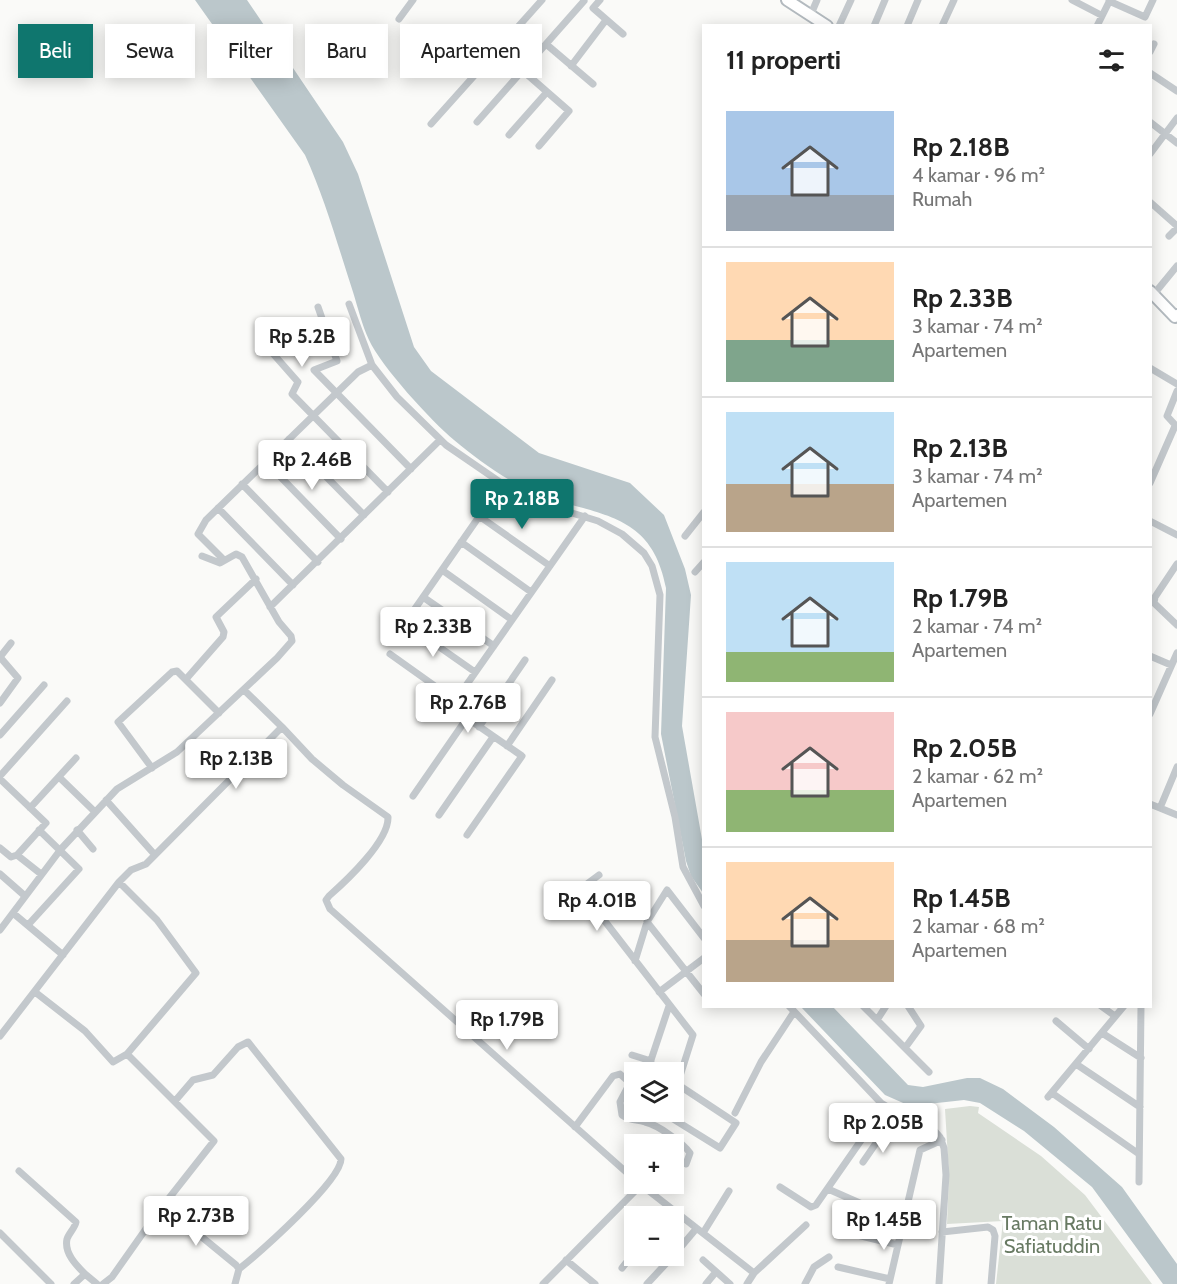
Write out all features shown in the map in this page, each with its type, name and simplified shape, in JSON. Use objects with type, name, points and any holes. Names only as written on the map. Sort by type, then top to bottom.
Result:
[{"type":"street","points":[[399,19],[413,0]]},
{"type":"street","points":[[520,24],[542,0]]},
{"type":"street","points":[[593,8],[600,0]]},
{"type":"street","points":[[787,0],[824,24]]},
{"type":"street","points":[[811,14],[817,0]]},
{"type":"street","points":[[841,24],[851,0]]},
{"type":"street","points":[[875,24],[885,0]]},
{"type":"street","points":[[908,24],[918,0]]},
{"type":"street","points":[[943,24],[954,0]]},
{"type":"street","points":[[1072,0],[1101,15]]},
{"type":"street","points":[[1098,24],[1109,0],[1145,17],[1153,0]]},
{"type":"street","points":[[542,48],[583,1],[623,34]]},
{"type":"street","points":[[571,66],[606,20]]},
{"type":"street","points":[[546,44],[593,84]]},
{"type":"street","points":[[1152,48],[1154,44]]},
{"type":"street","points":[[1152,74],[1177,91]]},
{"type":"street","points":[[431,124],[472,78]]},
{"type":"street","points":[[477,122],[515,78]]},
{"type":"street","points":[[531,78],[569,111],[539,146]]},
{"type":"street","points":[[509,135],[547,92]]},
{"type":"street","points":[[1152,152],[1177,118]]},
{"type":"street","points":[[1152,124],[1177,143]]},
{"type":"street","points":[[1152,204],[1177,227],[1169,237]]},
{"type":"street","points":[[1176,317],[1152,293],[1177,266]]},
{"type":"street","points":[[349,304],[372,365],[397,397],[440,440],[523,498],[585,516],[608,526],[631,540],[644,553],[657,580],[660,610],[656,737],[675,817],[683,867],[702,902]]},
{"type":"street","points":[[318,307],[337,361],[314,370],[411,469]]},
{"type":"street","points":[[271,351],[298,330]]},
{"type":"street","points":[[261,340],[298,382],[292,394],[388,492]]},
{"type":"street","points":[[222,558],[198,534],[206,520],[358,372],[372,365]]},
{"type":"street","points":[[1152,372],[1177,384]]},
{"type":"street","points":[[1152,479],[1176,426],[1167,416],[1177,391]]},
{"type":"street","points":[[289,439],[364,515]]},
{"type":"street","points":[[270,606],[318,562],[440,440]]},
{"type":"street","points":[[266,462],[341,539]]},
{"type":"street","points":[[242,484],[318,562]]},
{"type":"street","points":[[475,672],[405,623],[501,484]]},
{"type":"street","points":[[219,507],[294,585]]},
{"type":"street","points":[[685,536],[702,515]]},
{"type":"street","points":[[479,516],[550,566]]},
{"type":"street","points":[[467,835],[522,756],[451,707],[585,516]]},
{"type":"street","points":[[1152,522],[1177,535]]},
{"type":"street","points":[[461,542],[531,592]]},
{"type":"street","points":[[0,930],[41,874],[94,811],[127,781],[177,752],[244,690],[292,641],[256,579],[238,554],[220,563],[202,556]]},
{"type":"street","points":[[695,572],[702,564]]},
{"type":"street","points":[[1177,564],[1155,597],[1154,603],[1177,625]]},
{"type":"street","points":[[442,570],[512,620]]},
{"type":"street","points":[[187,678],[223,637],[224,632],[216,617],[256,579]]},
{"type":"street","points":[[423,597],[494,646]]},
{"type":"street","points":[[0,703],[18,678],[0,657],[11,643]]},
{"type":"street","points":[[1153,704],[1177,653]]},
{"type":"street","points":[[390,654],[456,700]]},
{"type":"street","points":[[1152,657],[1171,665]]},
{"type":"street","points":[[479,727],[525,660]]},
{"type":"street","points":[[152,768],[118,722],[172,672],[177,671],[187,678],[219,713]]},
{"type":"street","points":[[507,746],[552,680]]},
{"type":"street","points":[[0,735],[44,685]]},
{"type":"street","points":[[244,690],[320,766],[388,817],[389,821],[356,872],[328,896],[326,900],[330,909],[624,1170]]},
{"type":"street","points":[[0,848],[11,856],[17,855],[46,823],[0,777],[67,701]]},
{"type":"street","points":[[413,796],[467,718]]},
{"type":"street","points":[[0,1036],[119,882],[131,870],[146,864],[282,727]]},
{"type":"street","points":[[439,815],[494,737]]},
{"type":"street","points":[[30,808],[76,758]]},
{"type":"street","points":[[1160,808],[1177,767]]},
{"type":"street","points":[[59,777],[94,811]]},
{"type":"street","points":[[106,800],[155,855]]},
{"type":"street","points":[[1152,805],[1177,815]]},
{"type":"street","points":[[28,925],[78,870],[61,849],[39,830]]},
{"type":"street","points":[[77,830],[93,849]]},
{"type":"street","points":[[17,855],[41,874]]},
{"type":"street","points":[[0,874],[25,896]]},
{"type":"street","points":[[564,901],[598,875]]},
{"type":"street","points":[[34,992],[85,1031],[113,1062],[128,1054],[196,974],[156,920],[119,882]]},
{"type":"street","points":[[580,889],[693,1035],[684,1063]]},
{"type":"street","points":[[634,961],[647,922],[667,890],[702,935]]},
{"type":"street","points":[[13,913],[63,954]]},
{"type":"street","points":[[647,922],[702,991]]},
{"type":"street","points":[[659,993],[702,959]]},
{"type":"street","points":[[632,1055],[651,1060],[669,1006]]},
{"type":"street","points":[[865,1008],[929,1072]]},
{"type":"street","points":[[877,1020],[885,1008]]},
{"type":"street","points":[[905,1048],[921,1026],[909,1008]]},
{"type":"street","points":[[1104,1008],[1115,1016]]},
{"type":"street","points":[[1122,1008],[1050,1095],[1139,1154]]},
{"type":"street","points":[[1139,1182],[1141,1008]]},
{"type":"street","points":[[735,1113],[792,1009],[885,1106],[907,1116],[925,1120],[942,1140],[946,1166],[939,1284]]},
{"type":"street","points":[[1056,1021],[1089,1049]]},
{"type":"street","points":[[1102,1033],[1141,1058]]},
{"type":"street","points":[[175,1101],[193,1080],[213,1075],[238,1047],[248,1042],[341,1159],[338,1170],[308,1205],[239,1269],[235,1284]]},
{"type":"street","points":[[103,1284],[112,1277],[164,1206],[214,1144],[212,1138],[128,1054]]},
{"type":"street","points":[[1076,1064],[1140,1107]]},
{"type":"street","points":[[575,1127],[613,1076],[620,1074],[630,1083],[620,1102],[622,1115],[630,1120],[649,1123],[683,1145],[690,1153],[686,1164]]},
{"type":"street","points":[[681,1122],[720,1148],[736,1123],[684,1089]]},
{"type":"street","points":[[780,1187],[811,1207],[816,1205],[885,1106]]},
{"type":"street","points":[[863,1162],[883,1133],[895,1131],[907,1116]]},
{"type":"street","points":[[838,1267],[889,1282],[920,1150],[942,1140]]},
{"type":"street","points":[[19,1171],[75,1220],[76,1225],[68,1237],[68,1248],[73,1261],[97,1284]]},
{"type":"street","points":[[828,1189],[862,1204],[904,1215]]},
{"type":"street","points":[[684,1245],[700,1231],[729,1191]]},
{"type":"street","points":[[545,1283],[631,1194]]},
{"type":"street","points":[[650,1194],[662,1206]]},
{"type":"street","points":[[164,1206],[239,1269]]},
{"type":"street","points":[[684,1222],[700,1231],[754,1274]]},
{"type":"street","points":[[747,1284],[754,1274],[806,1225]]},
{"type":"street","points":[[942,1232],[988,1227],[993,1230],[995,1236],[992,1284]]},
{"type":"street","points":[[837,1230],[898,1245]]},
{"type":"street","points":[[0,1233],[51,1284]]},
{"type":"street","points":[[805,1284],[814,1267],[829,1257]]},
{"type":"street","points":[[566,1260],[595,1284]]},
{"type":"street","points":[[703,1260],[730,1284]]},
{"type":"street","points":[[646,1284],[663,1266]]},
{"type":"street","points":[[706,1284],[715,1273]]},
{"type":"street","points":[[74,1284],[85,1274]]},
{"type":"green space","name":"Taman Ratu Safiatuddin","points":[[979,1107],[978,1113],[1041,1156],[1085,1195],[1152,1284],[996,1284],[1003,1221],[947,1224],[949,1175],[945,1109]]},
{"type":"shaded area","points":[[195,0],[247,0],[263,24],[212,24]]},
{"type":"shaded area","points":[[293,68],[343,142],[358,174],[414,347],[431,371],[539,453],[630,483],[664,515],[685,569],[691,595],[682,726],[702,839],[702,892],[691,876],[686,861],[661,734],[666,588],[658,562],[647,543],[633,529],[616,519],[533,492],[512,481],[463,447],[420,407],[384,364],[367,334],[305,155],[250,78],[293,78]]},
{"type":"shaded area","points":[[802,1008],[834,1008],[908,1085],[923,1087],[967,1078],[980,1078],[1003,1089],[1054,1127],[1122,1187],[1177,1264],[1177,1284],[1163,1284],[1092,1187],[1024,1131],[980,1103],[964,1100],[910,1106],[885,1095]]}]
